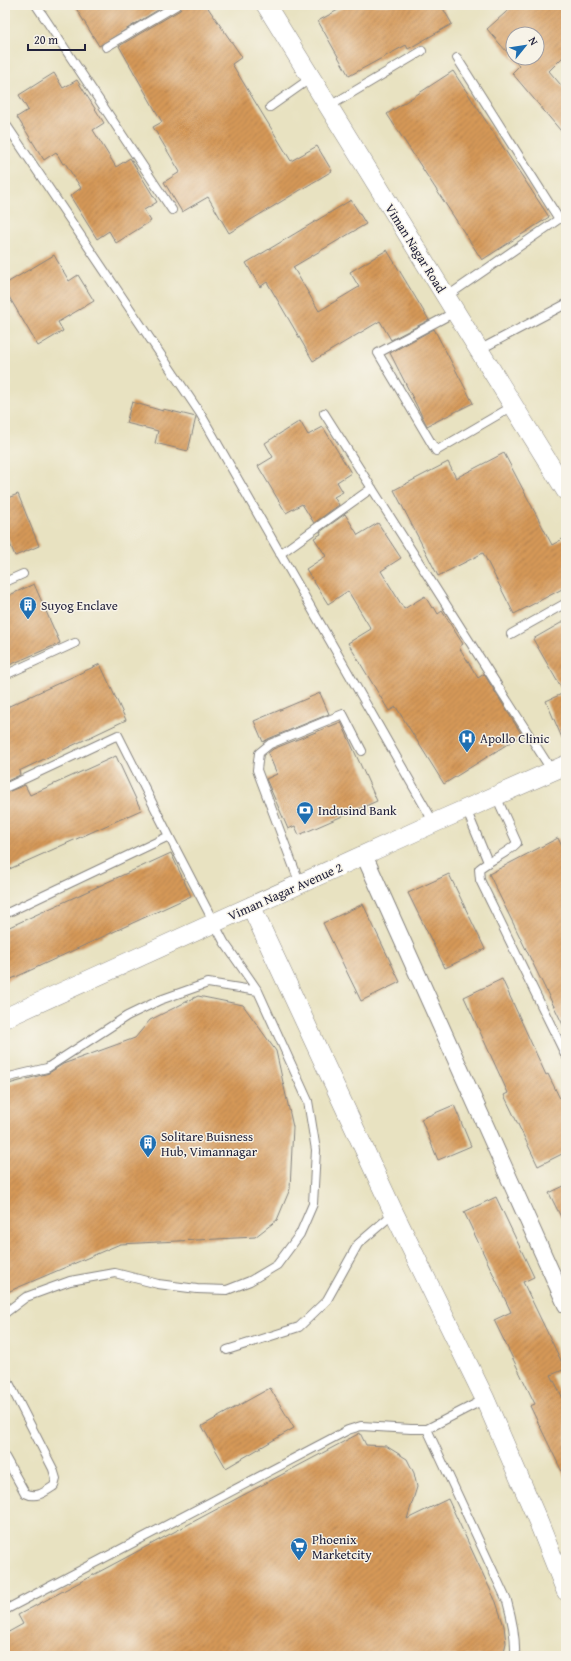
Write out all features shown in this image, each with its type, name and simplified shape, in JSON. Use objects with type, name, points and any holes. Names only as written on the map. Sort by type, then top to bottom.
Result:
[{"type":"street","name":"Viman Nagar Road","points":[[266,5],[566,491]]},
{"type":"street","name":"Viman Nagar Avenue 2","points":[[5,1018],[434,823],[559,768]]},
{"type":"street","points":[[364,855],[566,1306]]},
{"type":"street","points":[[251,906],[394,1213],[484,1399],[538,1521],[566,1591]]},
{"type":"lane","points":[[36,5],[172,210]]},
{"type":"lane","points":[[106,47],[177,5]]},
{"type":"lane","points":[[328,107],[422,51]]},
{"type":"lane","points":[[457,58],[559,219],[451,304],[378,353],[436,451],[514,406]]},
{"type":"lane","points":[[270,107],[311,78]]},
{"type":"lane","points":[[5,123],[200,413],[434,823]]},
{"type":"lane","points":[[479,350],[566,304]]},
{"type":"lane","points":[[324,413],[372,488],[559,768]]},
{"type":"lane","points":[[280,554],[372,488]]},
{"type":"lane","points":[[5,582],[23,574]]},
{"type":"lane","points":[[510,634],[566,603]]},
{"type":"lane","points":[[5,675],[75,643]]},
{"type":"lane","points":[[300,884],[257,770],[259,754],[270,744],[343,714],[362,751]]},
{"type":"lane","points":[[5,788],[118,735],[224,942],[258,991],[308,1101],[316,1150],[314,1204],[300,1234],[277,1265],[250,1280],[227,1290],[197,1289],[158,1284],[115,1273],[70,1281],[26,1296],[5,1313]]},
{"type":"lane","points":[[496,796],[517,843],[511,849],[479,869],[480,880],[566,1056]]},
{"type":"lane","points":[[466,809],[488,862]]},
{"type":"lane","points":[[5,914],[169,836]]},
{"type":"lane","points":[[5,1078],[47,1068],[127,1016],[160,1000],[208,983],[258,991]]},
{"type":"lane","points":[[227,1350],[299,1327],[327,1300],[358,1244],[394,1213]]},
{"type":"lane","points":[[5,1457],[25,1494],[30,1496],[39,1495],[54,1486],[56,1479],[53,1469],[8,1381]]},
{"type":"lane","points":[[5,1610],[348,1430],[361,1426],[427,1429],[484,1399]]},
{"type":"lane","points":[[427,1429],[506,1601],[513,1624],[516,1644],[515,1656]]},
{"type":"building","points":[[74,5],[166,5],[99,46]]},
{"type":"building","points":[[182,5],[206,5],[242,57],[232,64],[291,161],[317,146],[332,171],[229,233],[208,197],[182,212],[164,182],[180,172],[153,127],[162,122],[119,46],[180,10]]},
{"type":"building","points":[[347,5],[441,5],[452,24],[408,49],[406,45],[349,76],[318,21]]},
{"type":"building","points":[[514,5],[566,5],[566,54],[549,71],[566,91],[566,137],[512,73],[519,66],[545,66],[545,26],[505,26],[505,50],[487,29]]},
{"type":"building","points":[[453,71],[549,217],[482,260],[387,114]]},
{"type":"building","points":[[54,73],[63,88],[77,80],[104,123],[93,130],[116,167],[130,158],[157,202],[144,210],[151,221],[116,243],[109,231],[97,239],[70,196],[81,188],[65,163],[63,164],[56,152],[44,160],[17,117],[28,110],[19,95]]},
{"type":"building","points":[[351,200],[366,224],[293,267],[319,311],[359,287],[350,272],[387,250],[429,320],[391,340],[380,321],[313,361],[267,282],[260,287],[246,263]]},
{"type":"building","points":[[54,255],[69,281],[78,275],[94,301],[58,322],[63,331],[38,346],[5,290],[5,284]]},
{"type":"building","points":[[434,329],[473,403],[427,426],[390,353]]},
{"type":"building","points":[[132,402],[163,411],[163,409],[196,417],[188,451],[155,443],[158,431],[126,423]]},
{"type":"building","points":[[300,421],[308,435],[323,427],[351,473],[337,482],[343,492],[334,497],[339,505],[314,523],[302,504],[286,513],[258,466],[273,457],[265,443]]},
{"type":"building","points":[[504,453],[552,545],[566,537],[566,587],[514,614],[483,553],[438,576],[394,490],[448,462],[456,478]]},
{"type":"building","points":[[18,494],[39,546],[15,556],[5,531],[5,499]]},
{"type":"building","points":[[345,514],[358,535],[378,523],[401,558],[381,571],[404,609],[425,596],[432,608],[434,607],[438,614],[442,611],[463,644],[459,647],[478,678],[484,674],[522,735],[444,784],[396,707],[389,711],[348,643],[371,629],[348,591],[328,604],[306,569],[326,556],[314,538]]},
{"type":"building","name":"Suyog Enclave","points":[[34,584],[60,643],[5,667],[5,597]]},
{"type":"building","points":[[566,620],[566,747],[546,701],[564,693],[533,639]]},
{"type":"building","points":[[100,664],[126,720],[19,771],[20,775],[5,782],[5,708]]},
{"type":"building","points":[[320,693],[329,714],[263,742],[254,721]]},
{"type":"building","points":[[341,722],[377,801],[299,835],[295,826],[288,829],[266,779],[277,774],[268,753],[273,749]]},
{"type":"building","points":[[116,756],[141,810],[5,871],[5,793],[25,785],[30,795]]},
{"type":"building","points":[[558,838],[566,855],[566,1031],[489,874]]},
{"type":"building","points":[[171,853],[191,896],[5,982],[5,929]]},
{"type":"building","points":[[449,874],[485,949],[445,968],[408,893]]},
{"type":"building","points":[[363,904],[400,982],[361,1001],[323,923]]},
{"type":"building","points":[[502,979],[546,1075],[548,1074],[566,1111],[566,1152],[538,1166],[504,1095],[508,1093],[464,997]]},
{"type":"building","name":"Solitare Buisness Hub, Vimannagar","points":[[198,996],[243,1005],[276,1051],[293,1127],[290,1189],[277,1220],[255,1237],[120,1244],[5,1293],[5,1085],[49,1073],[63,1064],[135,1038],[150,1020]]},
{"type":"building","points":[[454,1105],[471,1146],[438,1160],[421,1119]]},
{"type":"building","points":[[566,1185],[566,1227],[549,1193]]},
{"type":"building","points":[[496,1197],[534,1277],[523,1282],[565,1369],[551,1375],[566,1404],[566,1480],[530,1406],[535,1404],[494,1320],[511,1312],[464,1212]]},
{"type":"building","points":[[270,1388],[294,1428],[226,1468],[202,1426]]},
{"type":"building","name":"Phoenix Marketcity","points":[[360,1433],[366,1445],[386,1446],[407,1459],[414,1473],[417,1487],[407,1519],[448,1499],[496,1602],[504,1626],[506,1643],[503,1656],[5,1656],[5,1634],[23,1624],[18,1615]]},
{"type":"place","name":"Suyog Enclave","points":[[28,620]]},
{"type":"place","name":"Apollo Clinic","points":[[467,753]]},
{"type":"place","name":"Indusind Bank","points":[[305,825]]},
{"type":"place","name":"Solitare Buisness Hub, Vimannagar","points":[[148,1158]]},
{"type":"place","name":"Phoenix Marketcity","points":[[299,1561]]}]
